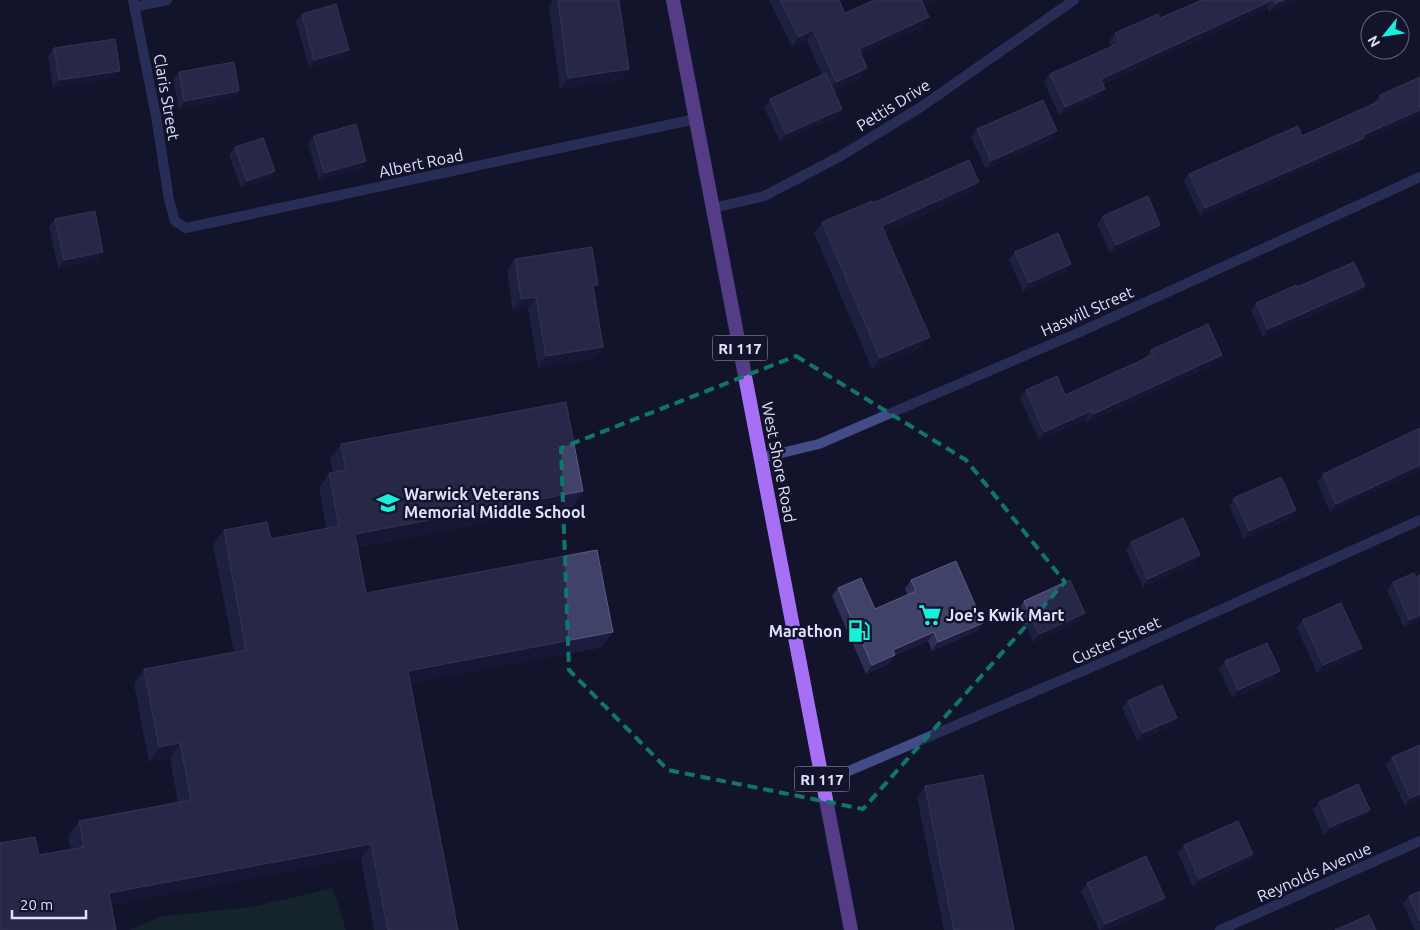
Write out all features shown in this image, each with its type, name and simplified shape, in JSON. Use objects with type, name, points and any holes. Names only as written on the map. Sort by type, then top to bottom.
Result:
[{"type":"main road","name":"West Shore Road","points":[[673,0],[852,930]]},
{"type":"street","points":[[134,3],[167,0]]},
{"type":"street","name":"Pettis Drive","points":[[713,208],[764,196],[839,157],[921,107],[1074,0]]},
{"type":"street","name":"Claris Street","points":[[134,3],[156,116],[169,200]]},
{"type":"street","name":"Albert Road","points":[[169,200],[175,221],[186,228],[696,119]]},
{"type":"street","name":"Haswill Street","points":[[761,458],[819,444],[1080,332],[1420,177]]},
{"type":"street","name":"Custer Street","points":[[823,782],[1120,656],[1420,520]]},
{"type":"street","name":"Reynolds Avenue","points":[[1220,930],[1420,841]]},
{"type":"highlighted area","points":[[796,356],[966,460],[1065,582],[863,809],[668,770],[569,670],[561,448]]},
{"type":"green space","points":[[333,888],[346,930],[129,930],[163,916],[252,907]]},
{"type":"building","points":[[558,0],[619,0],[629,69],[568,78]]},
{"type":"building","points":[[780,0],[839,0],[845,13],[875,0],[921,0],[929,17],[859,49],[867,68],[836,82],[813,30],[799,37]]},
{"type":"building","points":[[1202,0],[1273,0],[1101,79],[1105,89],[1065,107],[1050,74],[1119,43],[1115,33],[1158,14],[1160,18]]},
{"type":"building","points":[[1273,0],[1284,0],[1275,4]]},
{"type":"building","points":[[336,4],[349,50],[314,60],[302,14]]},
{"type":"building","points":[[115,39],[120,71],[59,80],[54,48]]},
{"type":"building","points":[[234,62],[239,91],[184,101],[179,72]]},
{"type":"building","points":[[826,73],[842,109],[786,134],[770,99]]},
{"type":"building","points":[[1420,77],[1420,110],[1363,135],[1364,138],[1205,208],[1189,174],[1298,126],[1302,136],[1382,100],[1380,95]]},
{"type":"building","points":[[1043,100],[1057,131],[991,161],[977,129]]},
{"type":"building","points":[[356,124],[366,161],[324,173],[314,136]]},
{"type":"building","points":[[263,138],[275,171],[247,181],[235,147]]},
{"type":"building","points":[[969,160],[979,182],[882,226],[930,337],[880,358],[822,222],[872,201],[873,203]]},
{"type":"building","points":[[1148,196],[1160,225],[1116,245],[1103,216]]},
{"type":"building","points":[[95,211],[103,252],[64,260],[55,219]]},
{"type":"building","points":[[1058,233],[1071,264],[1029,283],[1015,252]]},
{"type":"building","points":[[592,247],[598,285],[593,285],[603,347],[546,356],[536,297],[521,299],[515,259]]},
{"type":"building","points":[[1354,262],[1365,286],[1268,329],[1256,303]]},
{"type":"building","points":[[1208,324],[1222,355],[1093,414],[1091,411],[1044,432],[1026,390],[1057,376],[1065,395],[1153,355],[1151,350]]},
{"type":"building","points":[[566,402],[583,491],[355,534],[366,593],[597,550],[613,632],[408,671],[458,930],[388,930],[371,844],[109,893],[116,930],[0,930],[0,843],[35,837],[39,855],[84,847],[79,821],[191,800],[180,743],[159,747],[144,669],[246,650],[224,530],[267,522],[271,539],[339,526],[329,473],[346,470],[341,444]]},
{"type":"building","points":[[1420,428],[1420,465],[1336,504],[1323,474]]},
{"type":"building","points":[[1281,477],[1296,510],[1249,531],[1234,498]]},
{"type":"building","points":[[1183,518],[1200,555],[1148,579],[1131,542]]},
{"type":"building","points":[[956,561],[983,623],[938,642],[934,632],[893,650],[895,655],[872,665],[838,588],[861,578],[875,609],[916,591],[911,580]]},
{"type":"building","points":[[1414,573],[1416,577],[1420,575],[1420,615],[1409,620],[1393,582]]},
{"type":"building","points":[[1070,580],[1085,613],[1039,634],[1024,601]]},
{"type":"building","points":[[1341,603],[1362,648],[1323,665],[1303,620]]},
{"type":"building","points":[[1267,643],[1280,671],[1238,690],[1225,661]]},
{"type":"building","points":[[1162,685],[1177,718],[1142,733],[1128,701]]},
{"type":"building","points":[[1420,745],[1420,794],[1410,798],[1392,757]]},
{"type":"building","points":[[983,775],[1014,930],[954,930],[925,786]]},
{"type":"building","points":[[1358,784],[1370,810],[1330,827],[1319,802]]},
{"type":"building","points":[[1238,821],[1253,854],[1199,879],[1184,845]]},
{"type":"building","points":[[1146,856],[1165,898],[1105,924],[1087,883]]},
{"type":"building","points":[[1420,891],[1420,921],[1409,896]]},
{"type":"building","points":[[1369,915],[1376,930],[1335,930]]},
{"type":"place","name":"Warwick Veterans Memorial Middle School","points":[[388,503]]},
{"type":"place","name":"Joe's Kwik Mart","points":[[930,615]]},
{"type":"place","name":"Marathon","points":[[859,631]]}]
